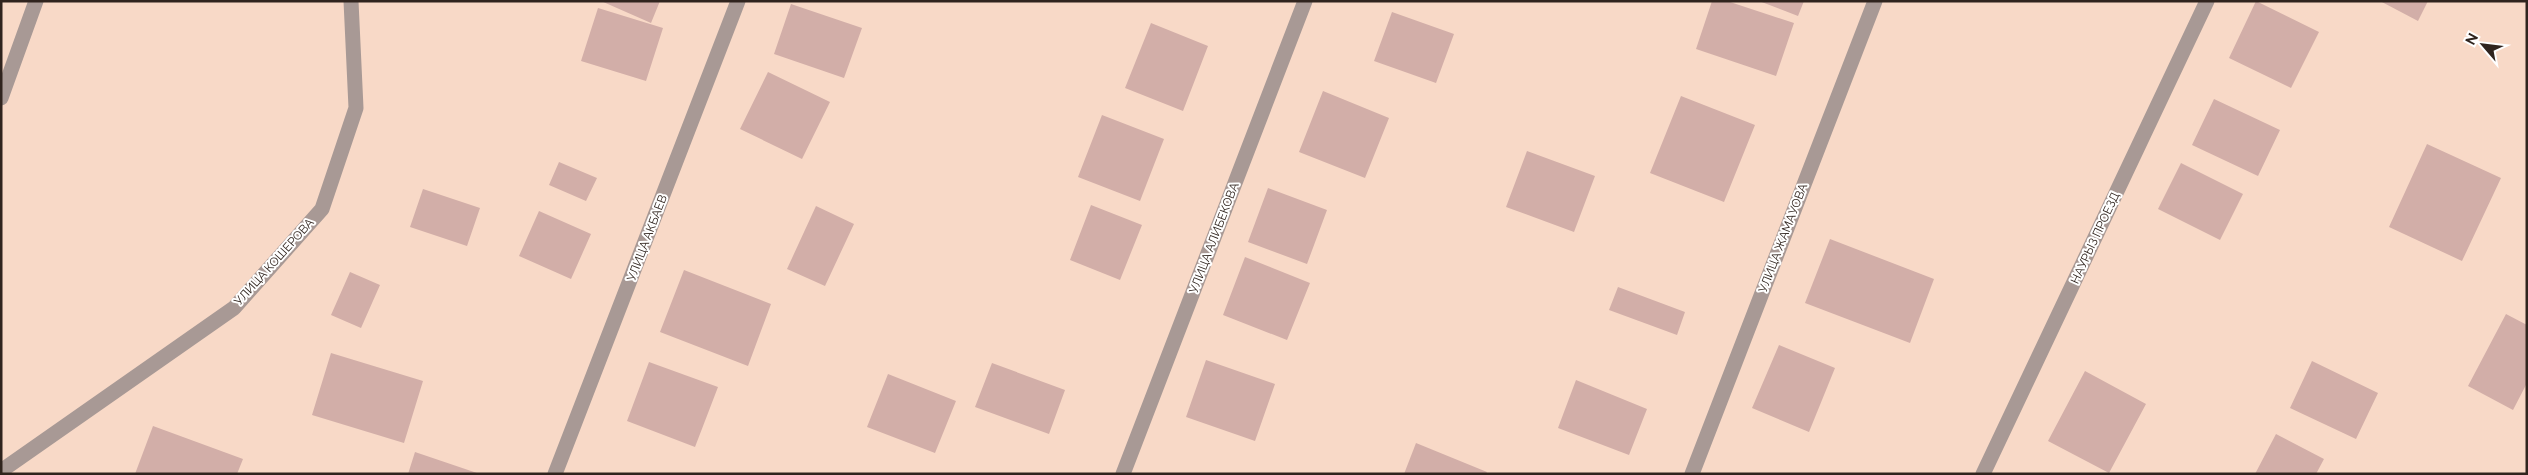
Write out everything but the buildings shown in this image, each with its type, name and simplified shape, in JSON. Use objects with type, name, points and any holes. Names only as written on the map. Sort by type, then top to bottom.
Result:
[{"type":"street","points":[[1,98],[36,1]]},
{"type":"street","name":"УЛИЦА КОШЕРОВА","points":[[1,471],[234,308],[322,209],[356,108],[351,1]]},
{"type":"street","name":"УЛИЦА АКБАЕВ","points":[[556,474],[738,1]]},
{"type":"street","name":"УЛИЦА АЛИБЕКОВА","points":[[1123,474],[1305,1]]},
{"type":"street","name":"УЛИЦА ЖАМАУОВА","points":[[1692,474],[1874,1]]},
{"type":"street","name":"НАУРЫЗ ПРОЕЗД","points":[[1983,474],[2207,1]]}]
